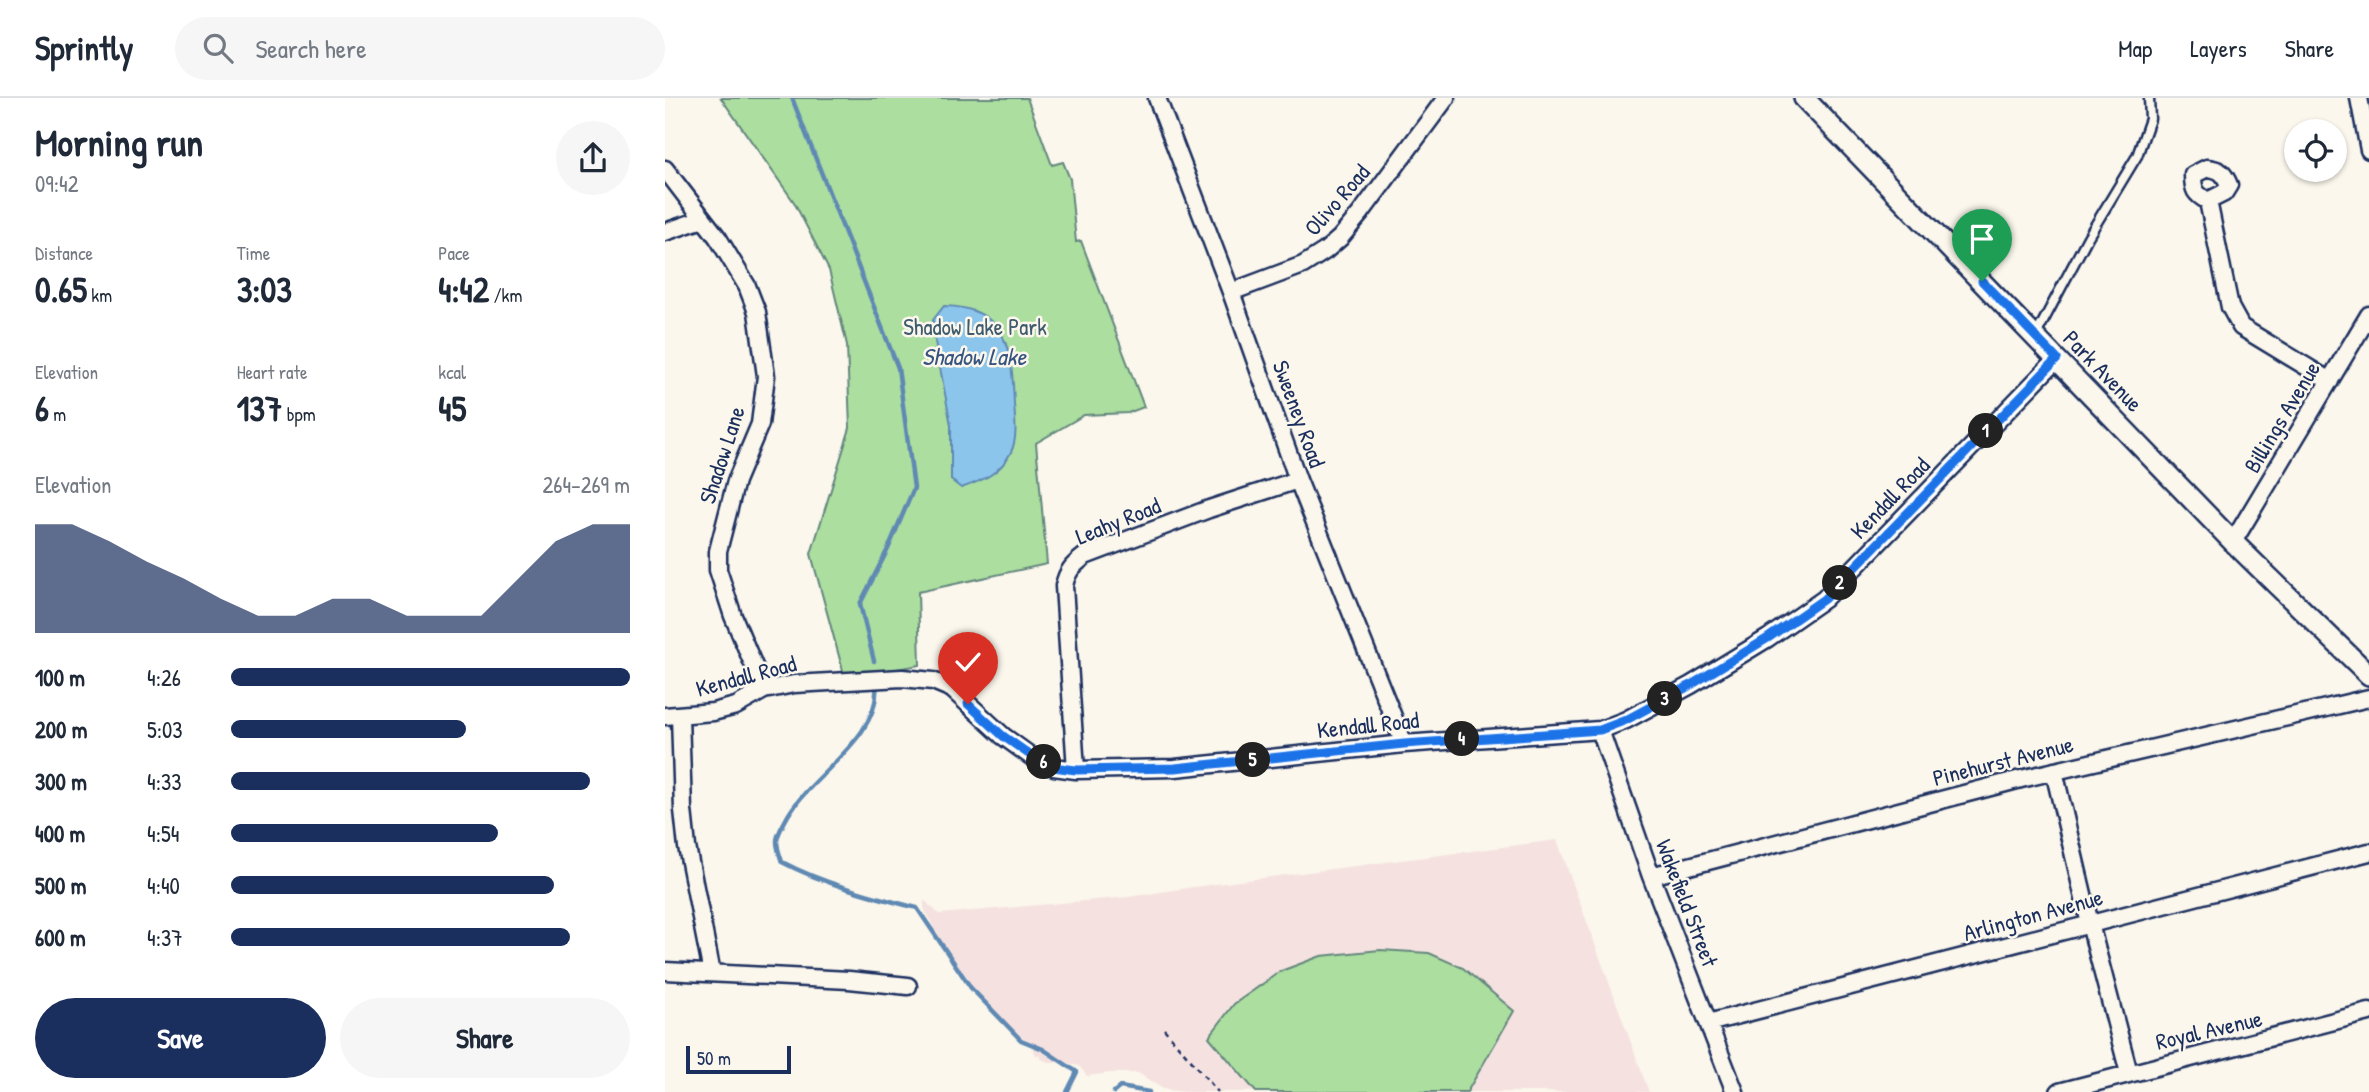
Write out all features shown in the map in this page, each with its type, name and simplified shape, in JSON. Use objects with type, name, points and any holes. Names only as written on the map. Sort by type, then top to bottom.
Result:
[{"type":"street","name":"Sweeney Road","points":[[1157,98],[1231,292],[1298,480],[1404,744]]},
{"type":"street","name":"Olivo Road","points":[[1231,292],[1303,265],[1332,245],[1360,214],[1446,98]]},
{"type":"street","name":"Park Avenue","points":[[1804,98],[2233,542],[2369,676]]},
{"type":"street","points":[[2359,98],[2369,150]]},
{"type":"street","name":"Shadow Lane","points":[[665,169],[718,238],[747,286],[757,312],[766,376],[760,424],[736,481],[717,551],[718,570],[733,616],[764,690]]},
{"type":"street","points":[[2208,201],[2229,307],[2241,327],[2330,381]]},
{"type":"street","points":[[665,232],[703,219]]},
{"type":"street","name":"Billings Avenue","points":[[2233,542],[2369,315]]},
{"type":"street","name":"Kendall Road","points":[[673,716],[713,712],[736,706],[764,690],[794,684],[825,680],[902,678],[933,681],[952,689],[1003,736],[1033,757],[1053,767],[1076,770],[1175,768],[1404,744],[1600,730],[1626,720],[1691,685],[1768,638],[1824,599],[2057,359]]},
{"type":"street","name":"Leahy Road","points":[[1076,770],[1064,586],[1073,564],[1085,556],[1159,528],[1298,480]]},
{"type":"street","name":"Pinehurst Avenue","points":[[1651,876],[2054,771],[2369,698]]},
{"type":"street","points":[[673,716],[687,846],[712,973]]},
{"type":"street","name":"Wakefield Street","points":[[1600,730],[1651,876],[1735,1092]]},
{"type":"street","points":[[2054,771],[2129,1073]]},
{"type":"street","name":"Arlington Avenue","points":[[1708,1023],[2369,852]]},
{"type":"street","points":[[665,971],[908,986]]},
{"type":"street","name":"Royal Avenue","points":[[2059,1092],[2369,1012]]},
{"type":"lane","points":[[2035,337],[2088,237],[2137,156],[2150,119],[2149,98]]},
{"type":"path","points":[[1164,1029],[1218,1092]]},
{"type":"shaded area","points":[[1557,840],[1649,1092],[1184,1092],[1163,1089],[1138,1073],[1087,1076],[1079,1066],[1062,1062],[1051,1063],[1041,1059],[1030,1044],[994,1012],[960,971],[938,937],[924,908],[924,900],[939,914],[1128,897]]},
{"type":"green space","name":"Shadow Lake Park","points":[[721,98],[1027,98],[1052,165],[1063,162],[1070,179],[1076,242],[1081,241],[1144,407],[1128,413],[1084,415],[1036,443],[1047,564],[918,592],[920,665],[845,678],[811,554],[850,428],[847,345],[829,270],[794,202]]},
{"type":"green space","points":[[1380,950],[1429,953],[1463,968],[1514,1011],[1467,1092],[1256,1092],[1209,1037],[1234,1004],[1281,971],[1321,956]]},
{"type":"water","name":"Shadow Lake","points":[[944,306],[966,308],[994,324],[1003,336],[1008,351],[1013,385],[1015,440],[1011,452],[1002,466],[990,475],[961,488],[951,480],[951,425],[933,331],[933,320]]},
{"type":"waterway","points":[[792,98],[898,368],[914,488],[888,549],[860,604],[874,661]]},
{"type":"waterway","points":[[876,684],[875,704],[856,740],[809,788],[785,821],[777,841],[782,862],[831,883],[917,908],[971,988],[1021,1040],[1043,1049],[1077,1072],[1067,1092]]},
{"type":"waterway","points":[[1114,1092],[1120,1087],[1149,1092]]},
{"type":"route","points":[[968,704],[1003,736],[1033,757],[1053,767],[1076,770],[1175,768],[1404,744],[1600,730],[1626,720],[1691,685],[1768,638],[1824,599],[2057,359],[1982,281]]}]
